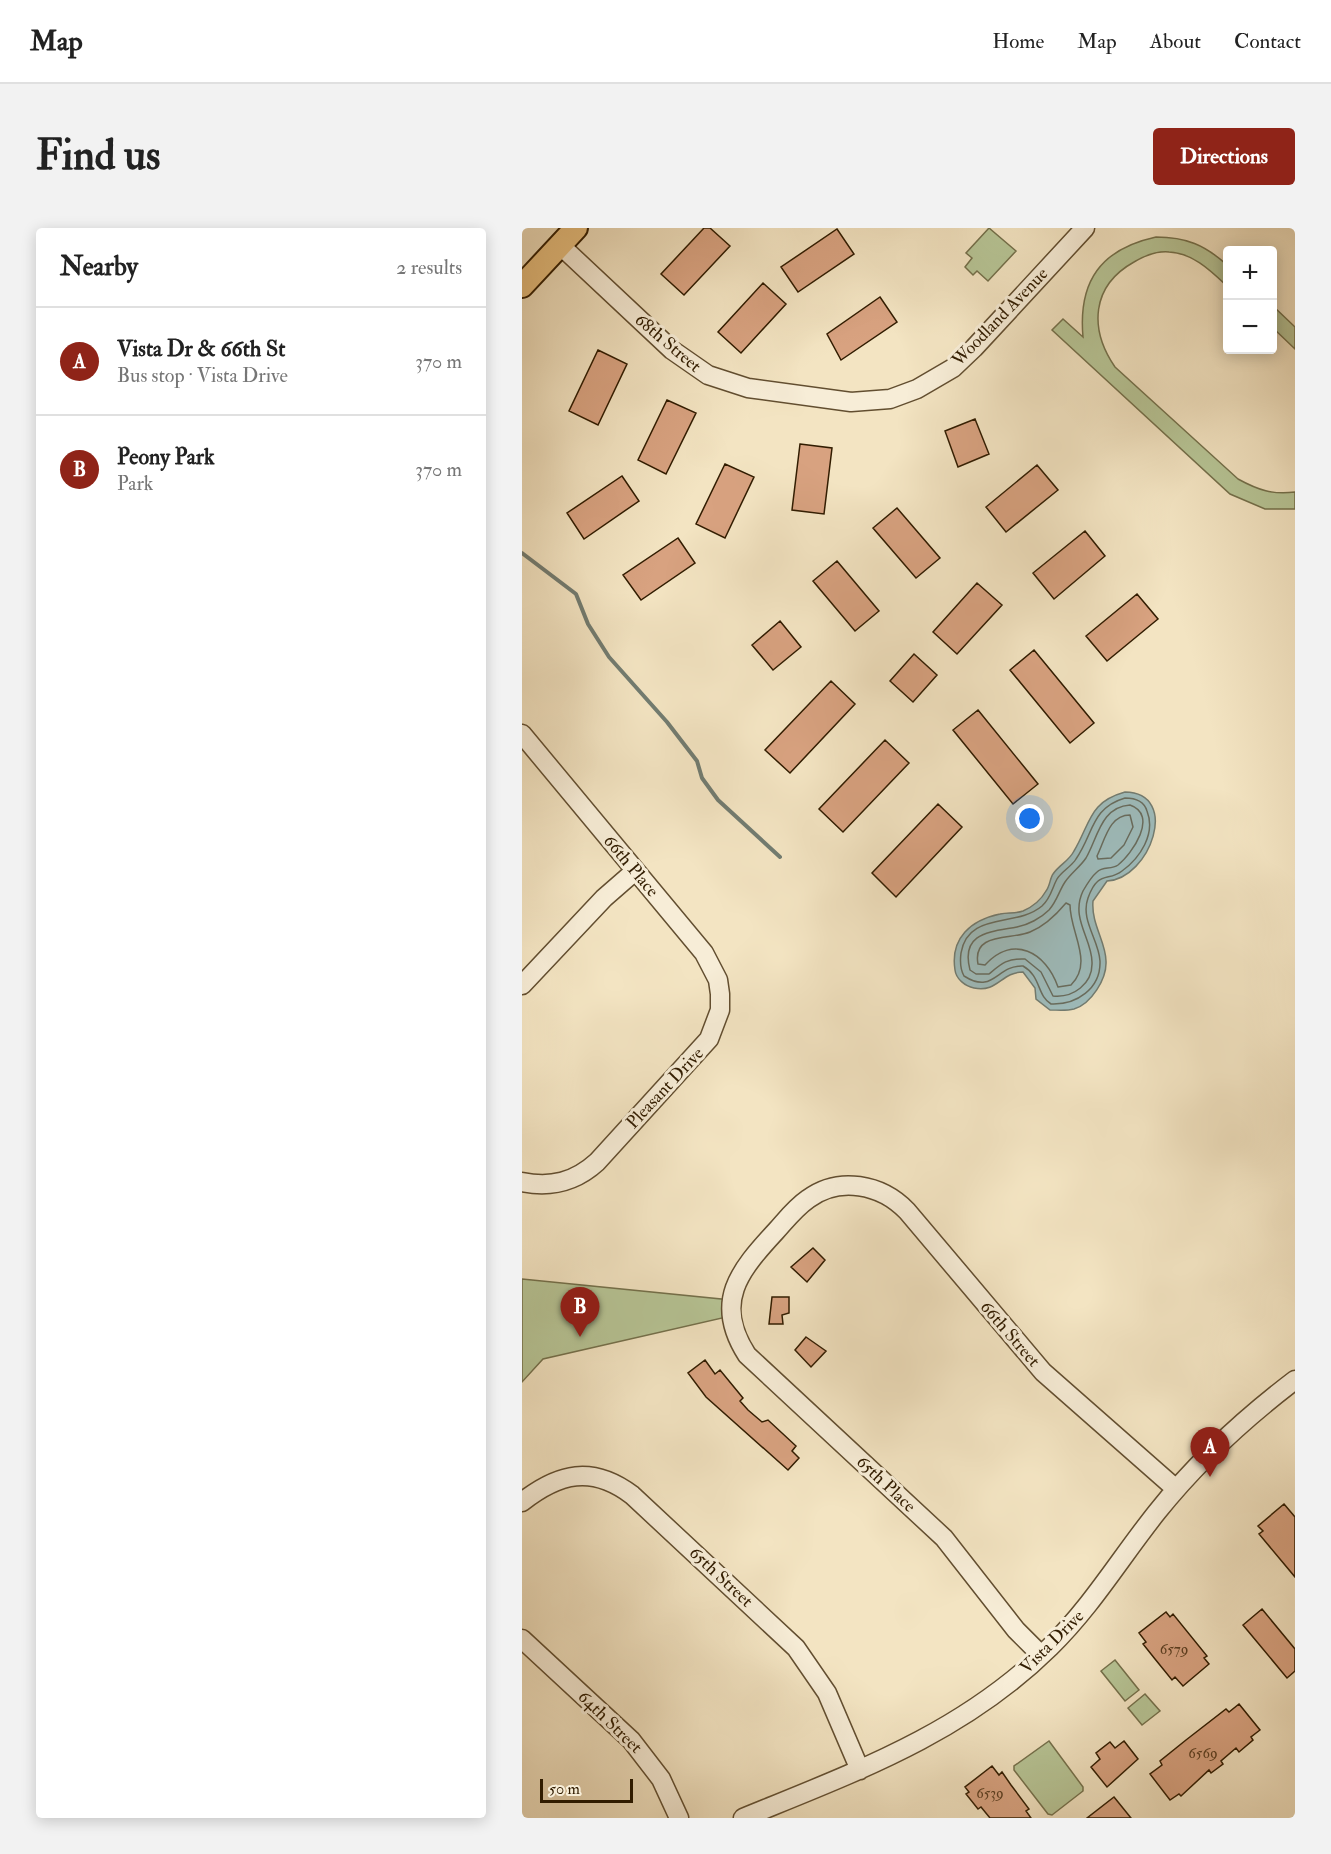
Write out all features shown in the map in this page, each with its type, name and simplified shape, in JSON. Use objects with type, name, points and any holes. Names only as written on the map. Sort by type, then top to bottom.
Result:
[{"type":"main road","points":[[522,286],[576,228]]},
{"type":"street","name":"Woodland Avenue","points":[[871,401],[890,399],[917,389],[953,368],[1085,228]]},
{"type":"street","name":"68th Street","points":[[560,245],[672,350],[708,375],[756,390],[850,402],[871,401]]},
{"type":"street","name":"66th Place","points":[[522,734],[712,965],[718,980],[720,1006]]},
{"type":"street","points":[[522,986],[604,898],[635,871]]},
{"type":"street","name":"Pleasant Drive","points":[[522,1182],[537,1185],[566,1182],[579,1176],[597,1162],[701,1050],[716,1026],[720,1006]]},
{"type":"street","name":"66th Street","points":[[731,1316],[735,1285],[751,1258],[808,1198],[821,1191],[848,1185],[878,1190],[902,1207],[1043,1372],[1176,1489]]},
{"type":"street","name":"65th Place","points":[[731,1316],[739,1342],[747,1354],[944,1538],[1016,1630],[1041,1655]]},
{"type":"street","name":"Vista Drive","points":[[743,1818],[907,1749],[950,1725],[990,1698],[1041,1655],[1093,1600],[1176,1489],[1211,1453],[1295,1380]]},
{"type":"street","name":"65th Street","points":[[523,1501],[546,1484],[576,1475],[607,1480],[632,1495],[796,1648],[827,1693],[860,1770]]},
{"type":"street","name":"64th Street","points":[[522,1639],[636,1746],[661,1779],[680,1818]]},
{"type":"green space","points":[[989,228],[1016,251],[988,281],[977,271],[973,275],[965,267],[972,258],[966,253]]},
{"type":"green space","points":[[1156,237],[1177,239],[1203,247],[1223,262],[1223,282],[1194,259],[1169,252],[1151,254],[1120,272],[1109,283],[1102,296],[1098,323],[1101,338],[1115,367],[1238,479],[1266,491],[1295,492],[1295,509],[1265,509],[1230,494],[1052,330],[1063,319],[1083,337],[1082,317],[1089,284],[1107,259],[1137,242]]},
{"type":"green space","points":[[1277,310],[1295,327],[1295,349],[1277,332]]},
{"type":"green space","points":[[522,1279],[731,1300],[731,1316],[543,1359],[522,1382]]},
{"type":"green space","points":[[1115,1660],[1139,1690],[1125,1701],[1101,1671]]},
{"type":"green space","points":[[1145,1694],[1160,1711],[1142,1725],[1128,1708]]},
{"type":"green space","points":[[1049,1741],[1083,1787],[1083,1791],[1052,1815],[1048,1814],[1014,1770],[1014,1766]]},
{"type":"water","points":[[1125,792],[1142,796],[1152,806],[1155,820],[1153,836],[1136,866],[1122,877],[1107,881],[1093,901],[1094,917],[1104,947],[1106,968],[1101,983],[1092,996],[1074,1009],[1050,1010],[1036,999],[1035,988],[1023,972],[1009,975],[989,988],[974,988],[961,982],[956,973],[954,959],[959,940],[965,932],[980,921],[1003,913],[1020,912],[1036,903],[1047,889],[1053,874],[1072,854],[1092,814],[1104,801]]},
{"type":"building","points":[[704,228],[710,228],[730,246],[684,295],[661,274]]},
{"type":"building","points":[[837,229],[854,254],[798,292],[781,267]]},
{"type":"building","points":[[763,283],[786,304],[741,353],[718,332]]},
{"type":"building","points":[[880,297],[897,322],[841,360],[827,334]]},
{"type":"building","points":[[598,350],[627,364],[598,425],[569,411]]},
{"type":"building","points":[[667,400],[696,413],[666,474],[638,460]]},
{"type":"building","points":[[975,419],[989,454],[958,467],[945,431]]},
{"type":"building","points":[[800,444],[832,448],[824,514],[792,510]]},
{"type":"building","points":[[725,464],[754,477],[725,538],[696,524]]},
{"type":"building","points":[[1037,465],[1058,490],[1006,532],[986,507]]},
{"type":"building","points":[[622,476],[639,501],[584,539],[567,513]]},
{"type":"building","points":[[897,508],[940,558],[916,578],[873,528]]},
{"type":"building","points":[[1085,531],[1105,556],[1054,599],[1033,573]]},
{"type":"building","points":[[678,538],[695,563],[641,600],[623,575]]},
{"type":"building","points":[[837,561],[879,611],[855,631],[813,581]]},
{"type":"building","points":[[977,583],[1002,605],[957,654],[933,632]]},
{"type":"building","points":[[1137,594],[1158,619],[1107,661],[1086,636]]},
{"type":"building","points":[[780,621],[801,647],[773,670],[752,645]]},
{"type":"building","points":[[1034,650],[1094,723],[1070,743],[1010,670]]},
{"type":"building","points":[[914,654],[937,675],[913,702],[890,681]]},
{"type":"building","points":[[831,681],[855,704],[790,773],[765,750]]},
{"type":"building","points":[[978,710],[1038,784],[1013,804],[953,730]]},
{"type":"building","points":[[885,740],[909,763],[843,832],[819,809]]},
{"type":"building","points":[[938,804],[962,827],[896,897],[872,873]]},
{"type":"building","points":[[813,1248],[825,1260],[807,1282],[791,1267]]},
{"type":"building","points":[[772,1297],[789,1297],[789,1313],[782,1315],[783,1324],[769,1324]]},
{"type":"building","points":[[806,1337],[826,1351],[811,1367],[795,1350]]},
{"type":"building","points":[[705,1360],[715,1374],[720,1370],[743,1398],[740,1401],[748,1410],[762,1422],[768,1420],[796,1446],[792,1451],[799,1458],[788,1470],[706,1397],[688,1373]]},
{"type":"building","points":[[1284,1504],[1295,1517],[1295,1577],[1259,1534],[1263,1531],[1258,1526]]},
{"type":"building","points":[[1262,1609],[1295,1649],[1295,1671],[1287,1678],[1243,1625]]},
{"type":"building","points":[[1166,1612],[1170,1617],[1173,1614],[1207,1656],[1204,1658],[1209,1664],[1183,1686],[1175,1677],[1172,1680],[1143,1644],[1146,1642],[1139,1633]]},
{"type":"building","points":[[1239,1704],[1260,1730],[1251,1737],[1253,1740],[1239,1752],[1236,1748],[1221,1761],[1223,1764],[1211,1773],[1209,1770],[1181,1796],[1179,1794],[1170,1800],[1150,1774],[1162,1765],[1160,1761],[1186,1740],[1226,1709],[1229,1712]]},
{"type":"building","points":[[1124,1741],[1138,1759],[1107,1787],[1091,1767],[1100,1759],[1096,1753],[1110,1742],[1115,1748]]},
{"type":"building","points":[[992,1766],[999,1775],[1002,1772],[1029,1809],[1026,1811],[1031,1818],[990,1818],[981,1807],[978,1809],[966,1794],[969,1792],[965,1787]]},
{"type":"building","points":[[1114,1797],[1131,1818],[1087,1818]]},
{"type":"waterway","points":[[522,553],[576,594],[588,624],[609,657],[667,722],[697,761],[702,778],[718,800],[780,857]]},
{"type":"place","name":"Peony Park","points":[[580,1337]]},
{"type":"place","name":"Vista Dr & 66th St","points":[[1210,1477]]}]
